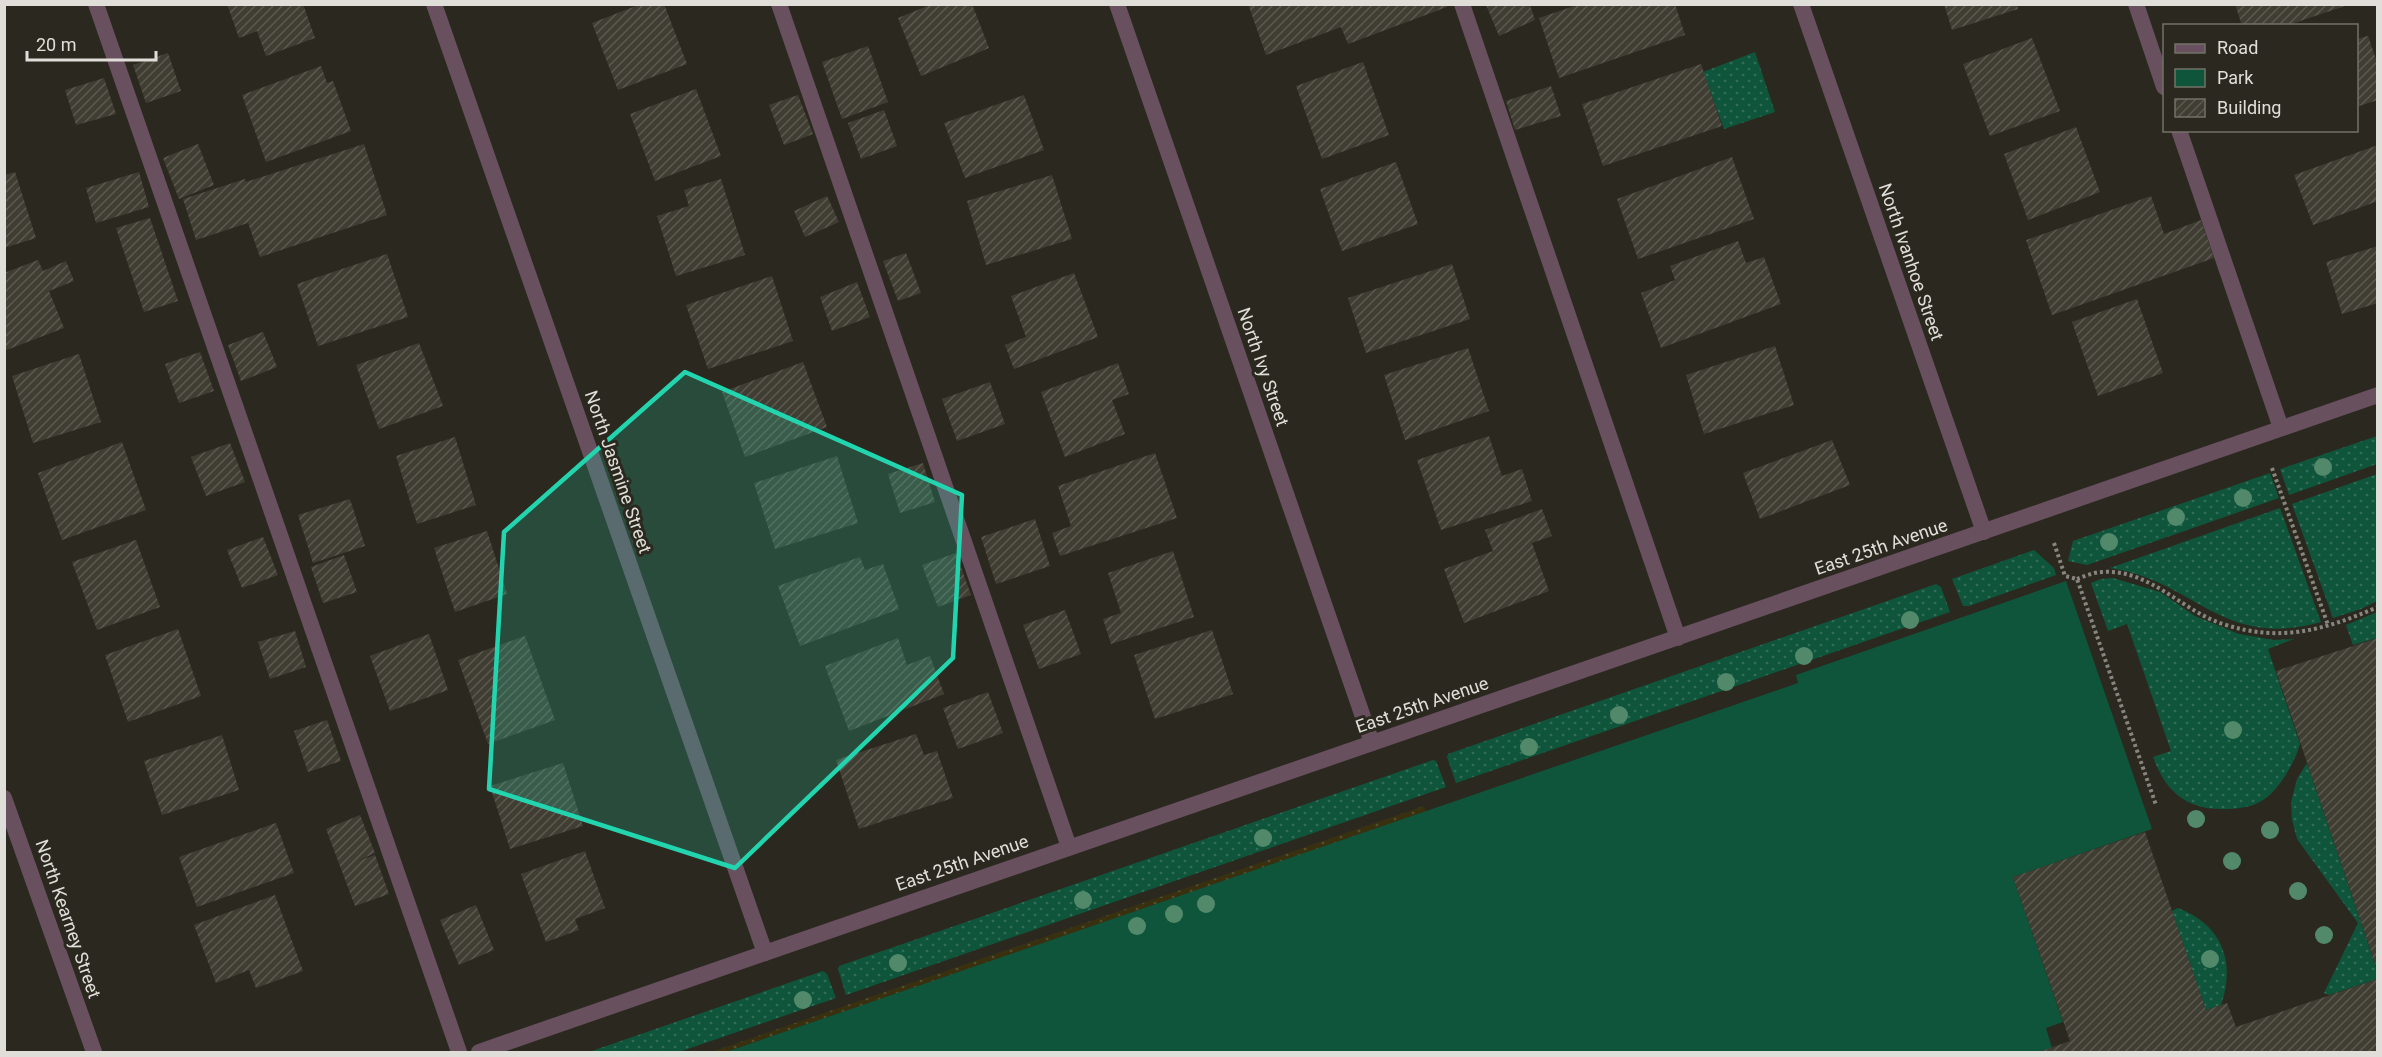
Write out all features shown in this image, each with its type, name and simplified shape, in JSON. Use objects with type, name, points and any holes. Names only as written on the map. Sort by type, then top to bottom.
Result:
[{"type":"street","points":[[96,4],[459,1053]]},
{"type":"street","name":"North Jasmine Street","points":[[434,4],[765,952]]},
{"type":"street","points":[[779,4],[1069,847]]},
{"type":"street","name":"North Ivy Street","points":[[1117,4],[1372,743]]},
{"type":"street","points":[[1462,4],[1678,638]]},
{"type":"street","name":"North Ivanhoe Street","points":[[1801,4],[1984,532]]},
{"type":"street","points":[[2136,4],[2163,84]]},
{"type":"street","points":[[2181,132],[2281,428]]},
{"type":"street","name":"East 25th Avenue","points":[[479,1053],[2378,395]]},
{"type":"street","name":"North Kearney Street","points":[[4,798],[94,1053]]},
{"type":"path","points":[[2272,468],[2328,625]]},
{"type":"path","points":[[2054,543],[2066,576],[2077,579],[2104,572],[2133,577],[2163,589],[2203,616],[2222,624],[2257,633],[2298,634],[2315,631],[2378,607]]},
{"type":"path","points":[[2077,579],[2156,805]]},
{"type":"highlighted area","points":[[685,372],[962,495],[953,658],[735,868],[489,789],[504,532]]},
{"type":"green space","points":[[1755,52],[1775,112],[1724,129],[1703,72]]},
{"type":"green space","points":[[2377,436],[2377,464],[2289,495],[2280,469]]},
{"type":"green space","points":[[2270,473],[2279,498],[2087,565],[2068,561],[2073,541]]},
{"type":"green space","points":[[2377,474],[2377,601],[2333,618],[2292,504]]},
{"type":"green space","points":[[2280,508],[2321,622],[2287,628],[2258,627],[2233,621],[2140,575],[2110,568]]},
{"type":"green space","points":[[2034,550],[2054,568],[2056,575],[1969,606],[1963,606],[1952,579]]},
{"type":"green space","points":[[2113,578],[2160,592],[2195,616],[2239,634],[2274,640],[2294,639],[2268,649],[2300,744],[2287,773],[2266,798],[2244,807],[2208,808],[2187,801],[2170,788],[2153,757],[2171,751],[2127,624],[2108,631],[2091,583]]},
{"type":"green space","points":[[2066,581],[2152,829],[2013,877],[2063,1022],[2046,1028],[2052,1048],[2038,1052],[726,1052],[1798,683],[1796,675]]},
{"type":"green space","points":[[1936,584],[1941,587],[1950,612],[1456,783],[1448,754]]},
{"type":"green space","points":[[2377,612],[2377,638],[2353,645],[2346,625]]},
{"type":"green space","points":[[1433,760],[1436,761],[1446,787],[846,995],[839,966]]},
{"type":"green space","points":[[2307,763],[2377,970],[2377,979],[2329,995],[2324,993],[2358,923],[2297,839],[2292,820],[2291,802],[2297,779]]},
{"type":"green space","points":[[2178,908],[2205,924],[2222,947],[2227,974],[2221,1005],[2206,1010],[2172,911]]},
{"type":"green space","points":[[823,971],[827,974],[836,998],[679,1052],[589,1052]]},
{"type":"sand","points":[[1424,806],[1426,812],[726,1052],[711,1052]]},
{"type":"building","points":[[227,4],[303,4],[315,38],[266,56],[257,31],[239,38]]},
{"type":"building","points":[[641,4],[664,4],[687,64],[618,90],[592,23]]},
{"type":"building","points":[[932,4],[972,4],[989,48],[921,76],[898,18]]},
{"type":"building","points":[[1248,4],[1446,4],[1447,7],[1348,44],[1341,27],[1266,55]]},
{"type":"building","points":[[1580,4],[1675,4],[1685,35],[1559,78],[1539,18]]},
{"type":"building","points":[[1944,4],[2017,4],[2018,9],[1952,30]]},
{"type":"building","points":[[2235,4],[2348,4],[2291,24],[2241,24]]},
{"type":"building","points":[[1486,5],[1530,5],[1535,20],[1499,36]]},
{"type":"building","points":[[2368,36],[2378,65],[2378,100],[2358,106],[2358,38]]},
{"type":"building","points":[[2032,38],[2060,111],[1990,136],[1963,64]]},
{"type":"building","points":[[868,46],[888,102],[842,119],[822,62]]},
{"type":"building","points":[[168,53],[181,91],[146,103],[133,65]]},
{"type":"building","points":[[1363,62],[1389,135],[1322,159],[1296,86]]},
{"type":"building","points":[[1701,64],[1722,126],[1603,166],[1582,104]]},
{"type":"building","points":[[321,66],[327,83],[333,81],[351,131],[266,162],[242,95]]},
{"type":"building","points":[[104,78],[116,114],[76,125],[65,90]]},
{"type":"building","points":[[1551,86],[1561,116],[1515,130],[1506,101]]},
{"type":"building","points":[[696,89],[721,156],[655,181],[630,114]]},
{"type":"building","points":[[798,95],[813,134],[784,145],[769,105]]},
{"type":"building","points":[[1024,95],[1044,150],[965,178],[944,123]]},
{"type":"building","points":[[884,110],[897,146],[861,159],[848,123]]},
{"type":"building","points":[[2076,127],[2100,192],[2028,220],[2004,154]]},
{"type":"building","points":[[198,144],[214,185],[179,199],[163,158]]},
{"type":"building","points":[[364,144],[387,215],[260,257],[248,223],[196,240],[183,199],[245,179],[246,182]]},
{"type":"building","points":[[2378,145],[2378,201],[2313,225],[2294,175]]},
{"type":"building","points":[[1732,157],[1754,219],[1638,259],[1617,199]]},
{"type":"building","points":[[1396,162],[1418,224],[1342,251],[1320,189]]},
{"type":"building","points":[[15,172],[36,238],[4,248],[4,175]]},
{"type":"building","points":[[139,172],[149,207],[96,223],[86,188]]},
{"type":"building","points":[[1052,175],[1072,239],[986,265],[967,201]]},
{"type":"building","points":[[721,179],[745,255],[676,276],[657,216],[689,206],[684,190]]},
{"type":"building","points":[[827,196],[839,222],[805,237],[794,211]]},
{"type":"building","points":[[2151,196],[2164,234],[2201,220],[2214,258],[2052,315],[2026,240]]},
{"type":"building","points":[[150,218],[178,301],[144,312],[116,228]]},
{"type":"building","points":[[1738,241],[1746,263],[1764,257],[1781,304],[1661,348],[1641,293],[1675,280],[1670,266]]},
{"type":"building","points":[[2378,246],[2378,303],[2342,314],[2326,262]]},
{"type":"building","points":[[906,253],[921,293],[898,301],[883,261]]},
{"type":"building","points":[[387,254],[408,317],[318,346],[297,284]]},
{"type":"building","points":[[38,260],[43,271],[66,261],[74,281],[49,291],[64,328],[4,351],[4,273]]},
{"type":"building","points":[[1452,264],[1470,319],[1366,353],[1348,298]]},
{"type":"building","points":[[1074,273],[1098,337],[1014,369],[1005,345],[1026,337],[1011,296]]},
{"type":"building","points":[[772,276],[793,341],[708,369],[686,305]]},
{"type":"building","points":[[857,282],[870,317],[832,331],[820,297]]},
{"type":"building","points":[[2137,299],[2163,373],[2098,396],[2072,322]]},
{"type":"building","points":[[263,332],[277,367],[241,381],[228,345]]},
{"type":"building","points":[[419,343],[443,406],[379,429],[356,365]]},
{"type":"building","points":[[1775,346],[1794,405],[1704,434],[1686,375]]},
{"type":"building","points":[[1468,348],[1489,411],[1405,440],[1384,375]]},
{"type":"building","points":[[200,352],[214,391],[179,403],[165,364]]},
{"type":"building","points":[[79,354],[101,422],[33,443],[12,376]]},
{"type":"building","points":[[803,362],[827,427],[745,457],[722,392]]},
{"type":"building","points":[[1118,363],[1129,394],[1112,400],[1125,434],[1065,457],[1041,392]]},
{"type":"building","points":[[990,382],[1005,424],[957,441],[942,399]]},
{"type":"building","points":[[1489,436],[1502,476],[1522,469],[1532,501],[1441,530],[1417,460]]},
{"type":"building","points":[[455,437],[476,505],[417,524],[396,456]]},
{"type":"building","points":[[1832,440],[1850,485],[1760,519],[1743,473]]},
{"type":"building","points":[[122,442],[146,510],[62,540],[38,473]]},
{"type":"building","points":[[230,443],[245,482],[206,496],[191,457]]},
{"type":"building","points":[[1155,453],[1177,518],[1060,556],[1052,533],[1071,526],[1058,486]]},
{"type":"building","points":[[837,456],[858,523],[775,549],[754,483]]},
{"type":"building","points":[[923,463],[935,502],[900,513],[888,474]]},
{"type":"building","points":[[350,499],[365,546],[313,563],[298,515]]},
{"type":"building","points":[[1542,509],[1552,536],[1532,543],[1549,591],[1464,623],[1444,569],[1493,551],[1485,530]]},
{"type":"building","points":[[1035,519],[1050,566],[996,584],[981,537]]},
{"type":"building","points":[[487,531],[507,594],[455,612],[434,548]]},
{"type":"building","points":[[263,537],[278,575],[242,588],[227,550]]},
{"type":"building","points":[[136,540],[160,607],[97,630],[72,562]]},
{"type":"building","points":[[1173,551],[1194,617],[1111,644],[1103,619],[1121,613],[1108,573]]},
{"type":"building","points":[[956,553],[971,595],[938,607],[922,565]]},
{"type":"building","points":[[344,555],[357,592],[323,603],[311,567]]},
{"type":"building","points":[[860,557],[865,570],[883,564],[899,609],[800,646],[778,586]]},
{"type":"building","points":[[1065,610],[1081,654],[1039,669],[1023,625]]},
{"type":"building","points":[[178,629],[201,696],[128,722],[105,655]]},
{"type":"building","points":[[1212,630],[1233,694],[1155,719],[1134,655]]},
{"type":"building","points":[[295,631],[306,667],[270,679],[258,642]]},
{"type":"building","points":[[429,634],[448,690],[390,711],[370,656]]},
{"type":"building","points":[[525,636],[555,720],[488,744],[458,660]]},
{"type":"building","points":[[898,638],[907,665],[930,656],[944,694],[849,731],[825,666]]},
{"type":"building","points":[[2378,638],[2378,969],[2377,969],[2276,671]]},
{"type":"building","points":[[988,692],[1003,733],[958,749],[943,708]]},
{"type":"building","points":[[327,720],[341,761],[308,772],[294,731]]},
{"type":"building","points":[[916,734],[924,755],[937,751],[953,798],[859,829],[836,760]]},
{"type":"building","points":[[222,735],[239,790],[162,815],[144,761]]},
{"type":"building","points":[[563,763],[583,826],[510,849],[490,786]]},
{"type":"building","points":[[360,815],[375,853],[357,861],[375,855],[389,894],[355,906],[326,829]]},
{"type":"building","points":[[276,823],[294,873],[197,907],[179,857]]},
{"type":"building","points":[[2145,832],[2206,1010],[2227,1003],[2236,1027],[2378,979],[2378,1052],[2039,1052],[2070,1041],[2013,877]]},
{"type":"building","points":[[585,851],[605,908],[575,919],[579,930],[546,942],[521,874]]},
{"type":"building","points":[[275,895],[303,971],[256,988],[249,970],[216,983],[194,925]]},
{"type":"building","points":[[476,905],[494,950],[459,965],[440,920]]}]
